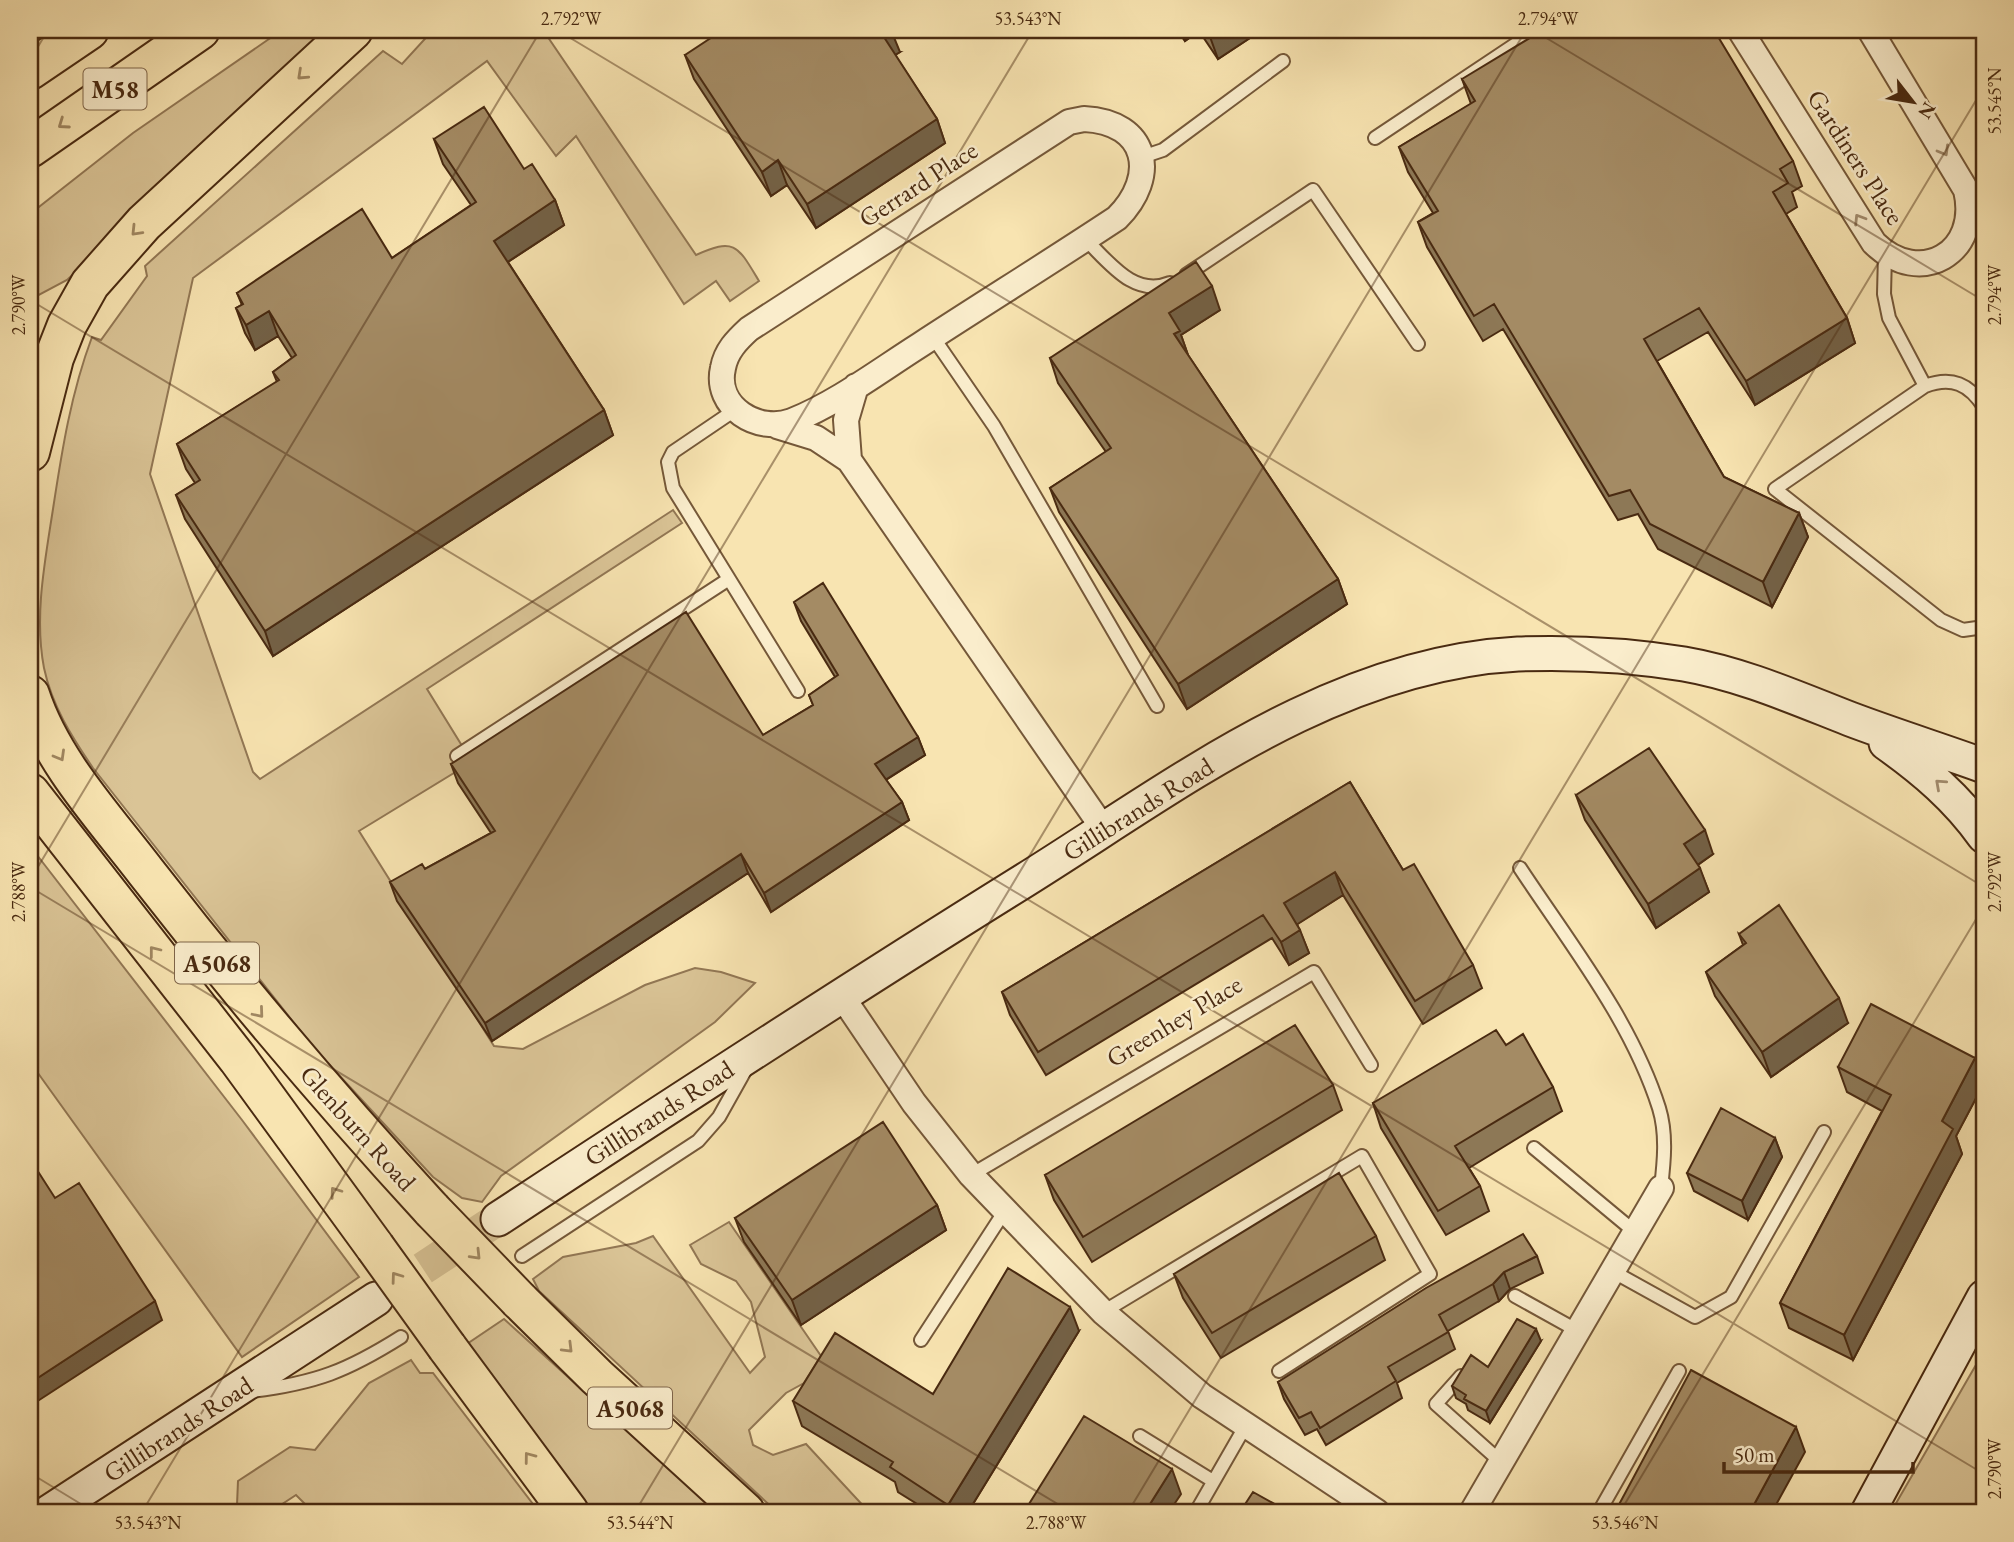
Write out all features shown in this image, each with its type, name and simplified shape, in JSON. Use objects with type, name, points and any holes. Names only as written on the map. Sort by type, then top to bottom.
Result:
[{"type":"main road","name":"M58","points":[[30,70],[89,30]]},
{"type":"main road","name":"M58","points":[[30,148],[200,30]]},
{"type":"main road","points":[[30,452],[54,358],[72,315],[90,285],[144,223],[353,30]]},
{"type":"main road","name":"Glenburn Road","points":[[30,695],[36,714],[70,774],[159,889],[334,1104],[519,1300],[597,1377],[745,1512]]},
{"type":"main road","name":"Glenburn Road","points":[[30,793],[238,1059],[569,1512]]},
{"type":"main road","points":[[126,915],[159,889]]},
{"type":"street","name":"Gardiners Place","points":[[1740,30],[1874,243],[1885,254],[1913,264],[1939,260],[1959,243],[1969,218],[1966,190],[1870,30]]},
{"type":"street","name":"Gerrard Place","points":[[735,410],[723,386],[722,370],[736,341],[749,329],[1069,122],[1084,119],[1113,124],[1135,141],[1142,157]]},
{"type":"street","points":[[777,426],[792,421],[856,386],[1085,239],[1129,205],[1141,182],[1142,157]]},
{"type":"street","points":[[849,460],[846,420],[856,386]]},
{"type":"street","points":[[735,410],[761,424],[816,438],[849,460],[1105,831]]},
{"type":"street","name":"Gillibrands Road","points":[[498,1219],[841,995],[1197,771],[1285,721],[1350,692],[1453,661],[1518,654],[1600,654],[1687,665],[1765,685],[1852,720],[1984,766]]},
{"type":"street","name":"Gillibrands Road","points":[[1852,720],[1920,766],[1951,795],[1984,836]]},
{"type":"street","points":[[841,995],[915,1103],[971,1175],[1103,1312],[1202,1396],[1377,1512]]},
{"type":"street","points":[[1472,1512],[1661,1188]]},
{"type":"street","points":[[1868,1512],[1984,1297]]},
{"type":"street","name":"Gillibrands Road","points":[[49,1512],[376,1299]]},
{"type":"lane","points":[[1375,138],[1537,30]]},
{"type":"lane","points":[[1142,157],[1163,150],[1283,61]]},
{"type":"lane","points":[[1085,239],[1129,280],[1142,287],[1157,289],[1177,281],[1313,190],[1418,344]]},
{"type":"lane","points":[[1885,254],[1884,294],[1889,318],[1925,386]]},
{"type":"lane","points":[[933,337],[994,426],[1157,706]]},
{"type":"lane","points":[[1984,407],[1965,385],[1940,380],[1925,386],[1775,489],[1941,620],[1963,630],[1984,627]]},
{"type":"lane","points":[[735,410],[673,452],[668,462],[673,488],[798,691]]},
{"type":"lane","points":[[457,756],[729,579]]},
{"type":"lane","points":[[1520,868],[1617,1016],[1645,1073],[1660,1110],[1665,1141],[1661,1188]]},
{"type":"lane","name":"Greenhey Place","points":[[971,1175],[1314,972],[1371,1065]]},
{"type":"lane","points":[[522,1256],[698,1141],[719,1117],[757,1049]]},
{"type":"lane","points":[[1612,1271],[1695,1317],[1731,1297],[1824,1132]]},
{"type":"lane","points":[[1535,1148],[1635,1232]]},
{"type":"lane","points":[[1103,1312],[1362,1156],[1430,1274],[1279,1371]]},
{"type":"lane","points":[[920,1340],[1006,1209]]},
{"type":"lane","points":[[1515,1296],[1578,1331]]},
{"type":"lane","points":[[233,1393],[322,1379],[348,1369],[401,1337]]},
{"type":"lane","points":[[1599,1512],[1679,1371]]},
{"type":"lane","points":[[1461,1376],[1436,1404],[1501,1462]]},
{"type":"lane","points":[[1196,1512],[1246,1425]]},
{"type":"lane","points":[[1140,1436],[1213,1481]]},
{"type":"shaded area","points":[[282,30],[333,30],[67,280],[35,297],[30,296],[30,214],[133,133]]},
{"type":"shaded area","points":[[433,30],[543,30],[696,255],[719,247],[734,248],[746,260],[759,281],[730,301],[716,281],[684,304],[576,136],[556,156],[487,61],[193,278],[150,474],[253,772],[260,779],[673,510],[682,523],[427,689],[472,762],[359,831],[494,1046],[523,1049],[645,985],[695,968],[721,972],[755,983],[715,1022],[501,1176],[482,1202],[462,1198],[433,1177],[313,1047],[93,768],[70,733],[52,695],[44,668],[40,629],[44,568],[64,443],[78,379],[92,337],[101,340],[147,276],[145,266],[383,51],[402,64]]},
{"type":"shaded area","points":[[30,846],[242,1120],[359,1277],[242,1357],[30,1062]]},
{"type":"shaded area","points":[[729,1222],[821,1356],[804,1383],[786,1393],[749,1430],[753,1445],[773,1455],[806,1444],[869,1512],[777,1512],[539,1291],[533,1279],[563,1257],[636,1243],[653,1236],[750,1373],[765,1357],[751,1302],[736,1281],[701,1264],[690,1245]]},
{"type":"shaded area","points":[[504,1319],[717,1512],[588,1512],[461,1348]]},
{"type":"shaded area","points":[[1984,1351],[1984,1512],[1891,1512]]},
{"type":"shaded area","points":[[411,1360],[420,1373],[433,1373],[539,1512],[313,1512],[296,1495],[270,1512],[242,1512],[237,1505],[238,1481],[290,1447],[315,1450],[369,1383]]},
{"type":"building","points":[[723,30],[888,30],[882,34],[937,119],[807,204],[778,160],[762,172],[685,55]]},
{"type":"building","points":[[1543,30],[1714,30],[1793,161],[1780,169],[1788,183],[1773,192],[1847,318],[1746,381],[1699,308],[1644,339],[1724,477],[1799,513],[1763,582],[1650,524],[1630,490],[1609,496],[1494,304],[1474,316],[1418,222],[1438,211],[1399,147],[1475,101],[1462,79]]},
{"type":"building","points":[[484,107],[524,169],[532,164],[555,200],[494,241],[604,410],[265,631],[176,495],[200,480],[177,444],[279,380],[273,372],[296,355],[269,311],[246,325],[236,308],[243,304],[237,293],[362,209],[392,258],[476,202],[434,139]]},
{"type":"building","points":[[1196,262],[1212,286],[1169,313],[1180,331],[1174,334],[1338,579],[1178,684],[1050,488],[1111,448],[1050,358]]},
{"type":"building","points":[[823,583],[918,737],[875,764],[902,802],[764,893],[741,854],[485,1023],[390,882],[422,864],[425,869],[495,831],[451,764],[686,612],[763,735],[813,705],[809,695],[838,675],[794,602]]},
{"type":"building","points":[[1649,748],[1705,830],[1684,844],[1700,868],[1648,904],[1576,795]]},
{"type":"building","points":[[1350,782],[1403,870],[1414,864],[1473,965],[1415,1001],[1335,872],[1284,903],[1300,930],[1281,942],[1263,915],[1038,1052],[1002,992]]},
{"type":"building","points":[[1779,905],[1839,998],[1762,1052],[1706,972],[1746,943],[1739,934]]},
{"type":"building","points":[[1871,1004],[1975,1058],[1942,1121],[1953,1129],[1844,1335],[1780,1303],[1891,1095],[1838,1067]]},
{"type":"building","points":[[1295,1025],[1333,1085],[1083,1237],[1045,1175]]},
{"type":"building","points":[[1496,1030],[1506,1045],[1523,1034],[1553,1087],[1455,1146],[1480,1186],[1438,1211],[1373,1103]]},
{"type":"building","points":[[1721,1108],[1775,1138],[1742,1201],[1687,1173]]},
{"type":"building","points":[[883,1122],[937,1205],[792,1300],[735,1218]]},
{"type":"building","points":[[39,1173],[55,1198],[79,1183],[155,1301],[30,1383],[30,1179]]},
{"type":"building","points":[[1339,1173],[1376,1236],[1212,1333],[1174,1274]]},
{"type":"building","points":[[1523,1234],[1537,1256],[1504,1272],[1493,1284],[1439,1315],[1448,1332],[1388,1367],[1396,1381],[1320,1428],[1311,1412],[1299,1418],[1278,1382],[1426,1288]]},
{"type":"building","points":[[1008,1268],[1070,1307],[948,1505],[890,1467],[893,1462],[793,1401],[835,1333],[933,1394]]},
{"type":"building","points":[[1517,1319],[1536,1329],[1486,1411],[1464,1399],[1466,1395],[1452,1386],[1471,1355],[1488,1367]]},
{"type":"building","points":[[1691,1370],[1796,1427],[1750,1512],[1615,1512]]},
{"type":"building","points":[[1084,1416],[1172,1469],[1145,1512],[1024,1512]]},
{"type":"building","points":[[1253,1492],[1289,1512],[1240,1512]]},
{"type":"tunnel","points":[[381,1296],[498,1219]]}]
